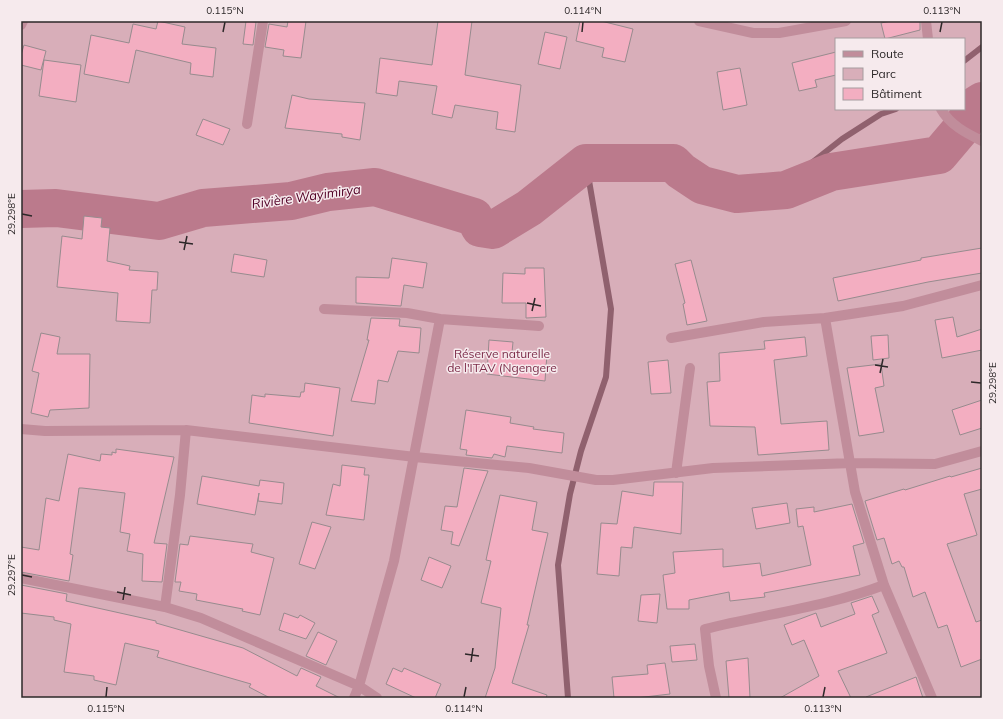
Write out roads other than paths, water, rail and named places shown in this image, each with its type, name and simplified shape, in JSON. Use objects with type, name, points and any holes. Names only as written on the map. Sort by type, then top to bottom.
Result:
[{"type":"street","points":[[21,25],[22,21]]},
{"type":"street","points":[[247,124],[263,21]]},
{"type":"street","points":[[699,21],[711,22],[730,29],[753,33],[778,33],[846,21]]},
{"type":"street","points":[[926,21],[928,38]]},
{"type":"street","points":[[942,110],[950,121],[961,130],[982,141]]},
{"type":"street","points":[[671,338],[764,322],[826,318],[903,306],[982,285]]},
{"type":"street","points":[[324,309],[407,313],[440,319],[539,326]]},
{"type":"street","points":[[826,318],[856,492],[884,585],[932,698]]},
{"type":"street","points":[[354,698],[359,686],[394,561],[415,457],[440,319]]},
{"type":"street","points":[[676,473],[690,368]]},
{"type":"street","points":[[21,429],[45,431],[186,430],[415,457],[529,468],[596,480],[613,480],[713,468],[852,463],[935,464],[982,451]]},
{"type":"street","points":[[165,607],[180,495],[186,430]]},
{"type":"street","points":[[21,578],[165,607],[201,618],[359,686],[377,698]]},
{"type":"street","points":[[716,698],[709,666],[705,629],[852,597],[884,585]]},
{"type":"waterway","points":[[965,60],[982,47]]},
{"type":"waterway","name":"Rivière Wayimirya","points":[[21,209],[56,208],[159,221],[203,208],[291,201],[328,192],[375,187],[474,217],[480,228],[493,230],[529,208],[586,163],[673,163],[681,171],[702,185],[737,194],[786,190],[831,172],[939,155],[961,129],[974,106],[982,101]]},
{"type":"waterway","points":[[767,191],[779,178],[805,168],[842,139],[881,114],[893,110]]},
{"type":"waterway","points":[[568,698],[558,565],[570,494],[581,451],[606,377],[611,309],[586,163]]},
{"type":"park label","name":"Réserve naturelle de l'ITAV (Ngengere","points":[[502,360]]}]
